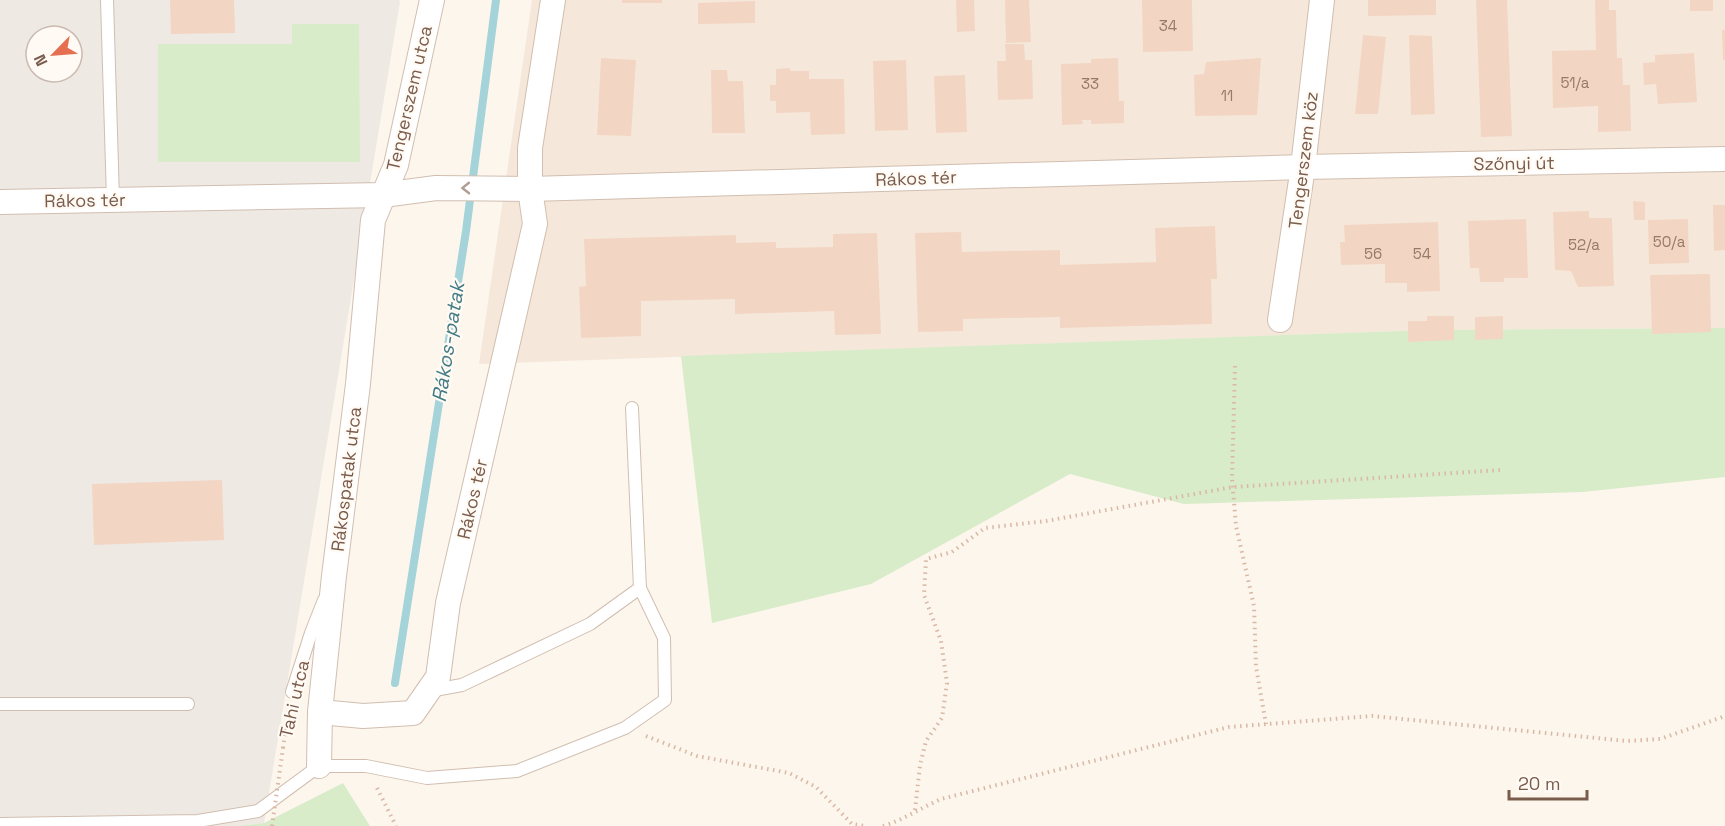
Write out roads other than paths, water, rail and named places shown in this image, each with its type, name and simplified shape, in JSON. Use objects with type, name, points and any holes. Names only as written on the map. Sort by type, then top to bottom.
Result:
[{"type":"street","name":"Tengerszem utca","points":[[383,195],[396,165],[432,0]]},
{"type":"street","points":[[530,189],[530,148],[553,0]]},
{"type":"street","name":"Tengerszem köz","points":[[1280,320],[1303,167],[1322,0]]},
{"type":"street","name":"Szőnyi út","points":[[1303,167],[1725,159]]},
{"type":"street","name":"Rákos tér","points":[[0,202],[383,195],[436,188],[530,189],[1303,167]]},
{"type":"street","name":"Rákos tér","points":[[320,711],[363,716],[413,713],[438,677],[448,603],[535,224],[530,189]]},
{"type":"street","name":"Rákospatak utca","points":[[320,766],[320,711],[358,384],[372,220],[383,195]]},
{"type":"lane","points":[[107,0],[113,199]]},
{"type":"lane","points":[[0,824],[198,821],[258,811],[320,766],[366,766],[427,778],[517,771],[565,754],[626,728],[665,700],[664,638],[640,588],[632,408]]},
{"type":"lane","name":"Tahi utca","points":[[292,692],[311,633],[334,576]]},
{"type":"lane","points":[[428,691],[462,685],[590,624],[640,588]]},
{"type":"lane","points":[[0,704],[188,704]]},
{"type":"waterway","name":"Rákos-patak","points":[[395,683],[466,231],[496,0]]}]
